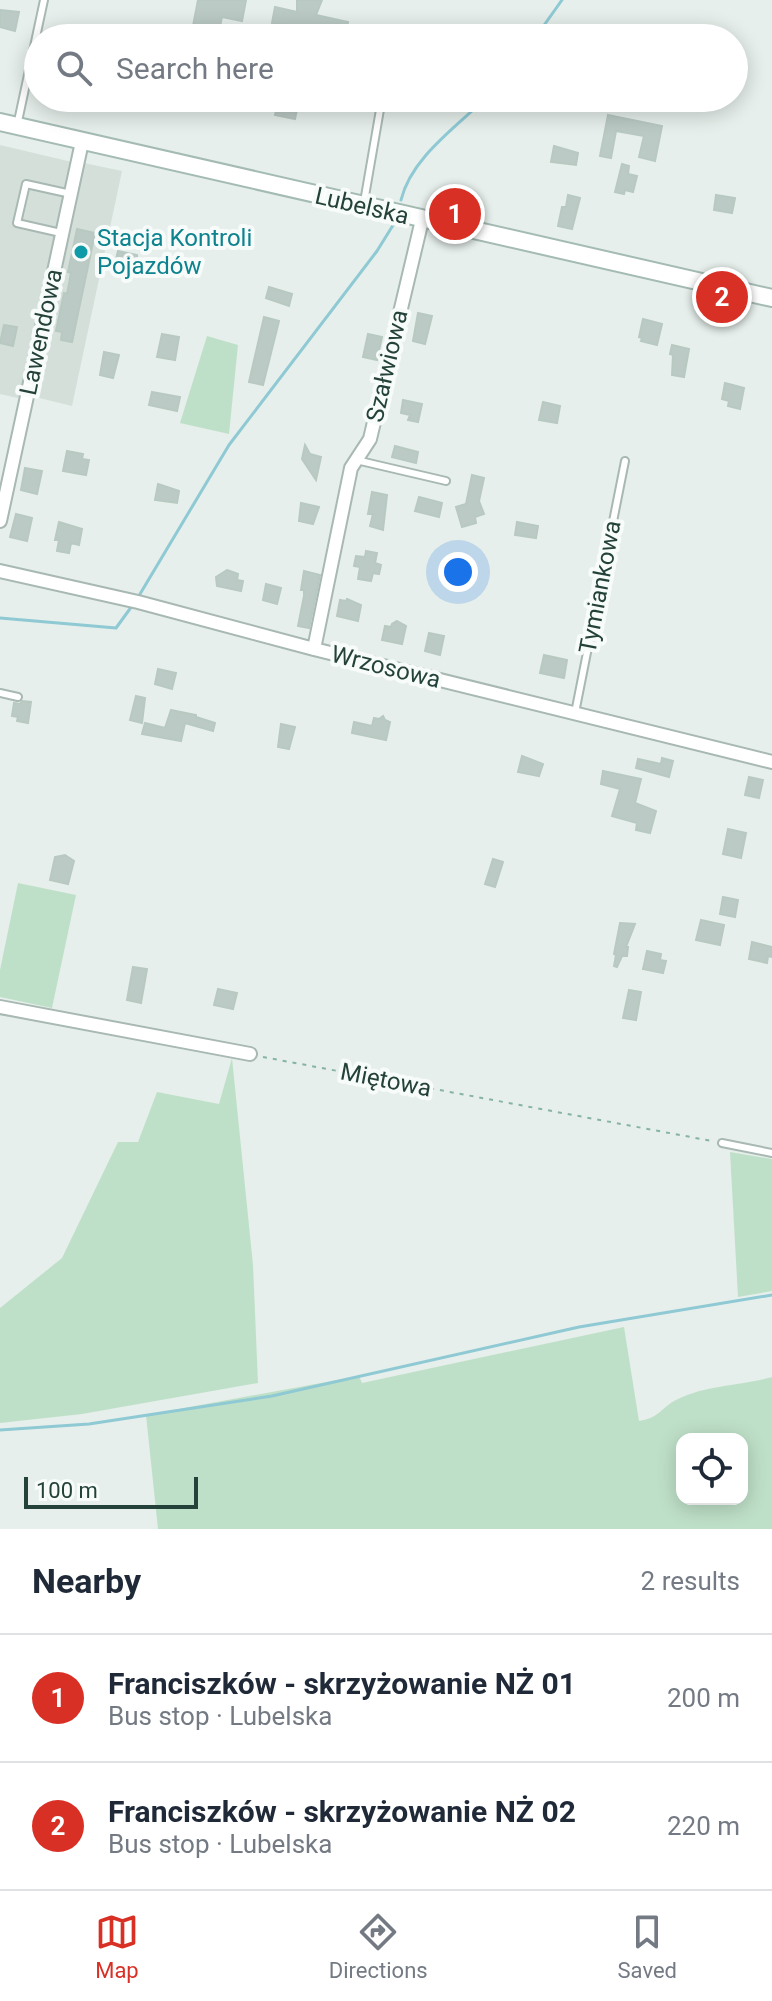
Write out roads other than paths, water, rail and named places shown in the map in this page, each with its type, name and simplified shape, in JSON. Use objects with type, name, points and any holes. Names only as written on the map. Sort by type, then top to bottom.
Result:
[{"type":"main road","name":"Lubelska","points":[[0,122],[772,298]]},
{"type":"street","name":"Lawendowa","points":[[0,521],[82,142]]},
{"type":"street","name":"Szałwiowa","points":[[314,649],[351,468],[370,439],[422,220]]},
{"type":"street","name":"Wrzosowa","points":[[0,571],[138,602],[314,649],[772,762]]},
{"type":"street","points":[[0,1007],[250,1054]]},
{"type":"lane","points":[[39,24],[44,0]]},
{"type":"lane","points":[[17,126],[24,93]]},
{"type":"lane","points":[[363,206],[380,112]]},
{"type":"lane","points":[[63,234],[17,223],[26,184],[71,194]]},
{"type":"lane","points":[[356,460],[446,481]]},
{"type":"lane","name":"Tymiankowa","points":[[575,713],[625,461]]},
{"type":"lane","points":[[0,693],[18,697]]},
{"type":"lane","points":[[722,1143],[772,1153]]},
{"type":"waterway","points":[[545,24],[562,0]]},
{"type":"waterway","points":[[401,200],[414,170],[424,157],[471,112]]},
{"type":"waterway","points":[[140,594],[229,445],[377,251],[395,222]]},
{"type":"waterway","points":[[0,618],[116,628],[132,606]]},
{"type":"waterway","points":[[0,1430],[89,1424],[272,1396],[579,1327],[772,1295]]},
{"type":"place","name":"Franciszków - skrzyżowanie NŻ 01","points":[[455,214]]},
{"type":"place","name":"Stacja Kontroli Pojazdów","points":[[81,252]]},
{"type":"place","name":"Franciszków - skrzyżowanie NŻ 02","points":[[722,297]]}]
